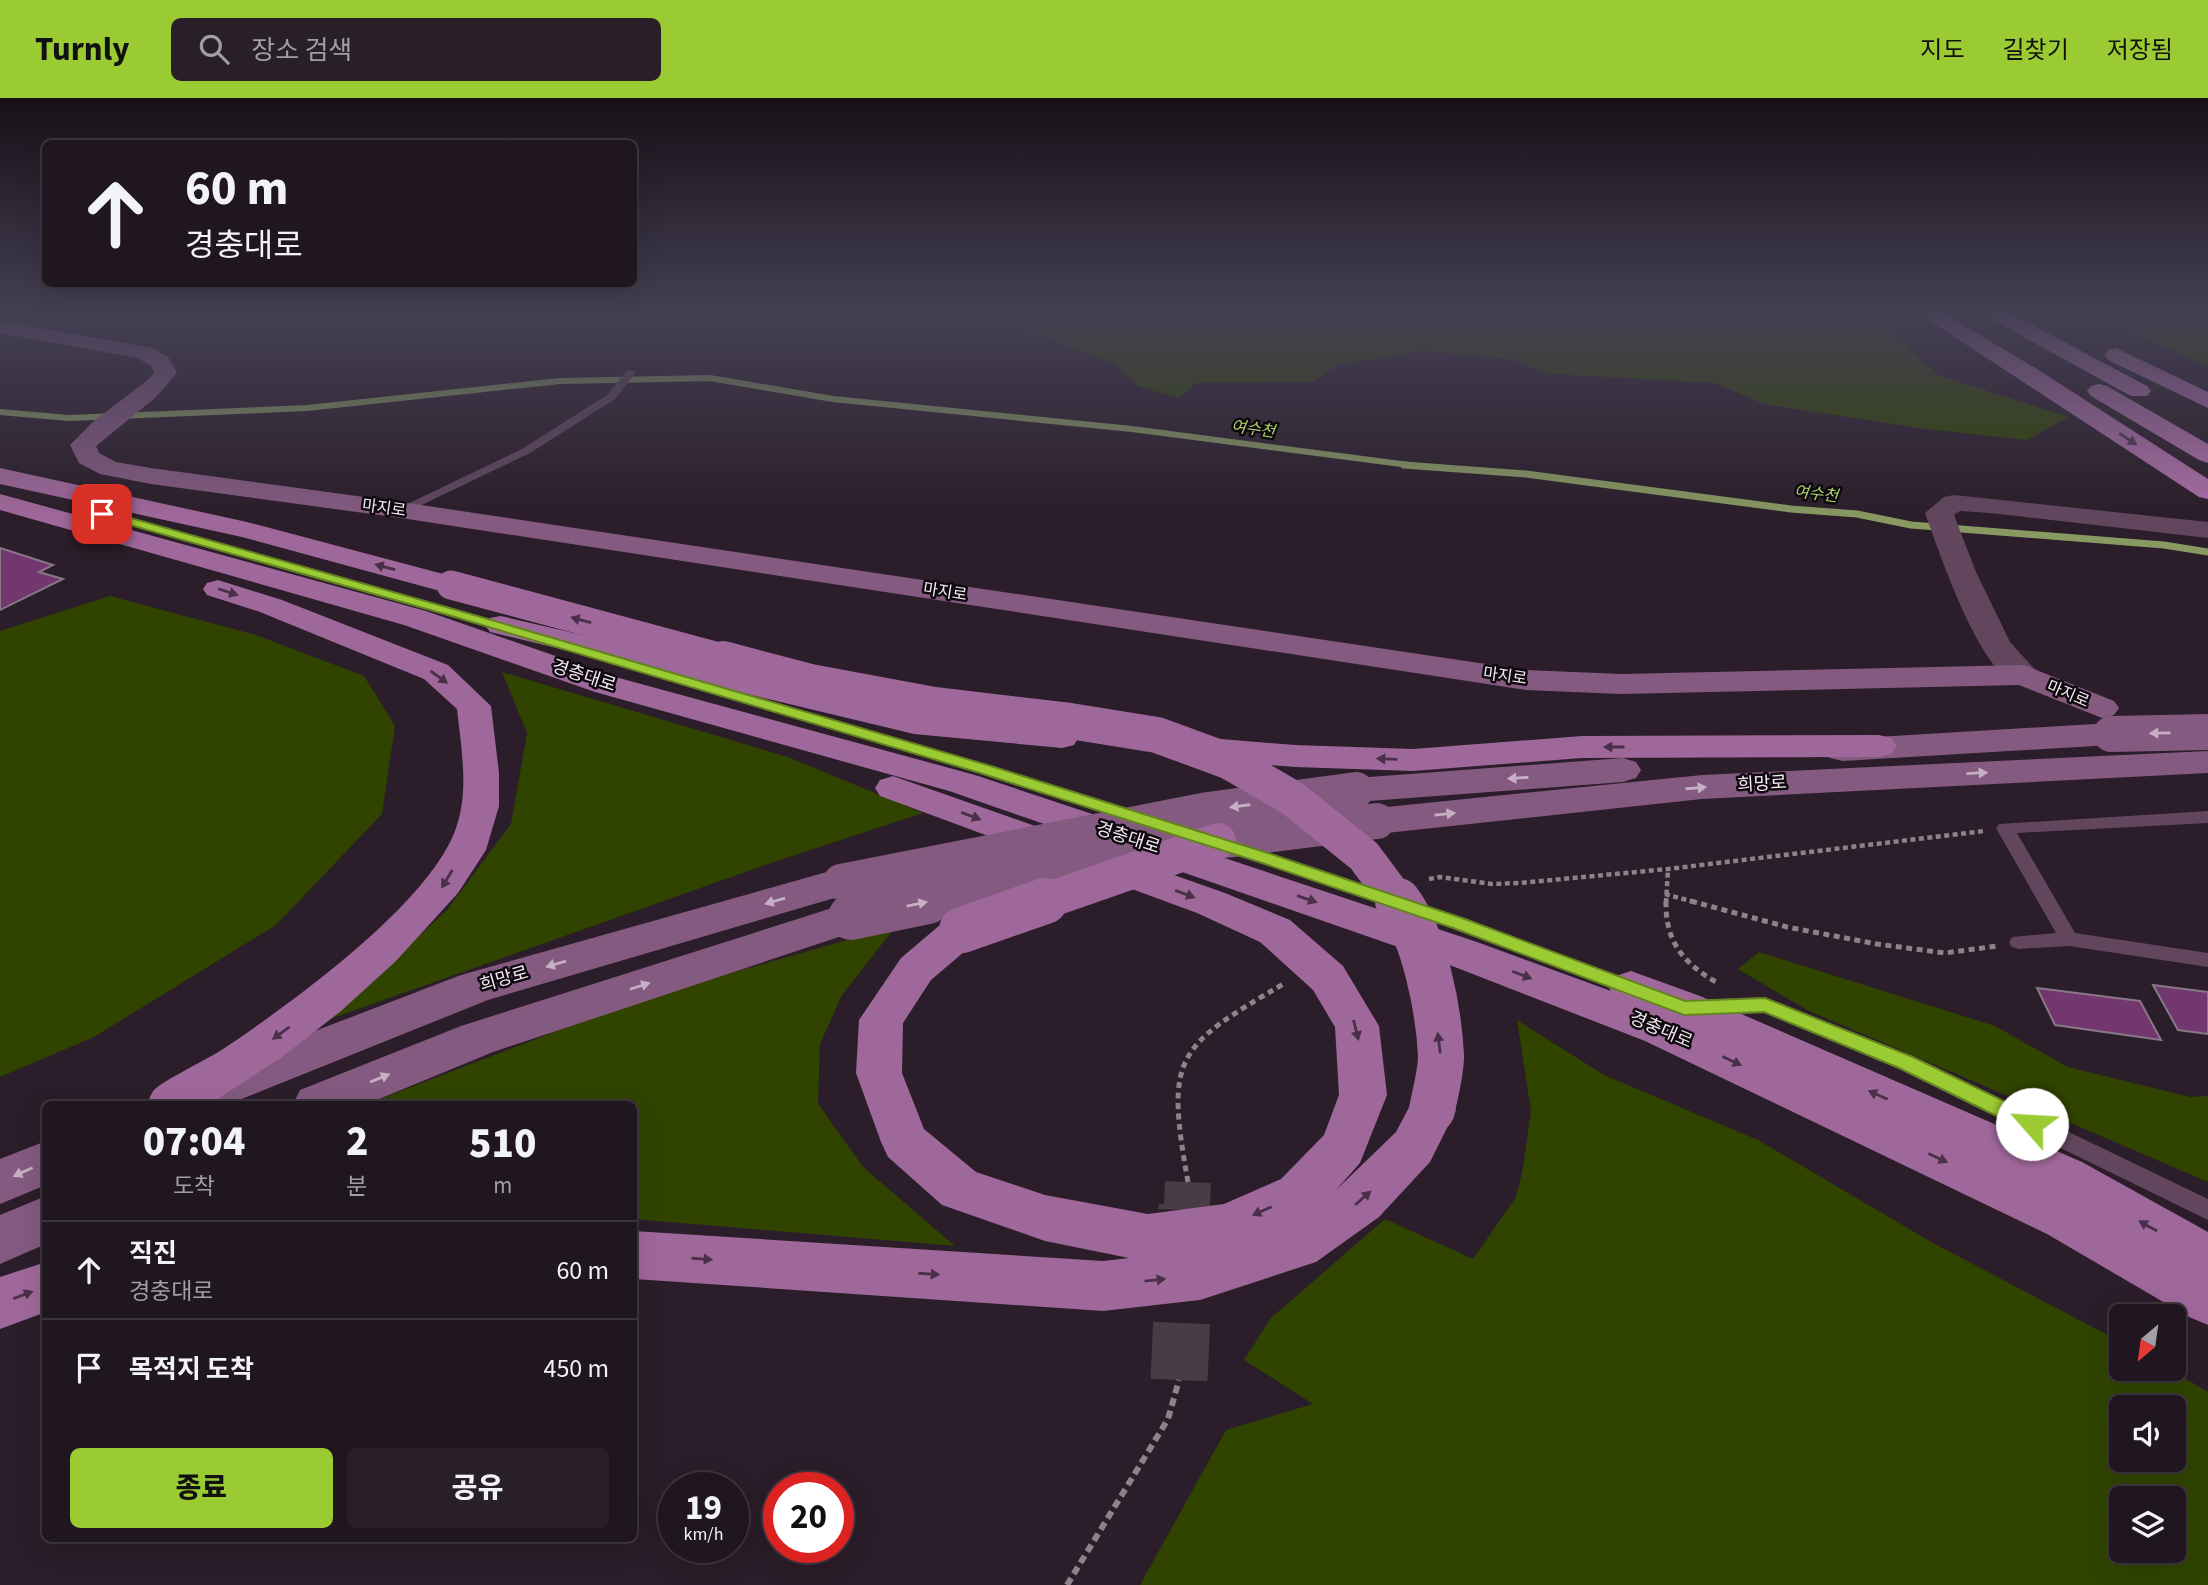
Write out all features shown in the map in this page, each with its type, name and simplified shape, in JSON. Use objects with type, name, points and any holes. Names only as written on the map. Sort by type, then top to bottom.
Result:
[{"type":"highway","points":[[2039,380],[2208,491]]},
{"type":"highway","points":[[2088,380],[2197,440]]},
{"type":"highway","points":[[2102,380],[2197,440]]},
{"type":"highway","points":[[2166,380],[2208,401]]},
{"type":"main road","name":"마지로","points":[[161,380],[154,390],[97,428],[83,445],[88,458],[109,468],[151,476],[401,510],[1526,680],[1621,684],[2024,675],[2106,721]]},
{"type":"main road","points":[[0,476],[247,530],[455,600],[914,723],[1295,756],[1413,760],[1582,747],[1879,746]]},
{"type":"main road","name":"경충대로","points":[[0,485],[455,600],[1265,858],[1459,924],[1684,1008],[2064,1178],[2208,1259]]},
{"type":"main road","name":"경충대로","points":[[0,502],[415,618],[607,685],[962,783],[1462,953],[1661,1028],[2065,1218],[2208,1299]]},
{"type":"main road","points":[[0,518],[271,606],[317,624],[436,672],[474,706],[482,792],[472,838],[441,889],[375,957],[301,1019],[229,1070],[176,1101]]},
{"type":"main road","points":[[455,600],[810,682],[934,705],[1070,721],[1157,735],[1228,761],[1292,798],[1364,856],[1408,913],[1432,986],[1441,1059],[1432,1110],[1413,1147],[1362,1201],[1298,1245],[1200,1275],[1103,1286],[637,1255]]},
{"type":"main road","points":[[607,685],[1211,903],[1275,931],[1328,978],[1357,1026],[1363,1095],[1343,1148],[1299,1195],[1227,1227],[1148,1238],[1045,1218],[960,1189],[905,1142],[879,1073],[881,1020],[916,969],[962,930],[1219,841]]},
{"type":"main road","name":"희망로","points":[[1367,806],[1685,765],[2106,721],[2208,732]]},
{"type":"main road","name":"희망로","points":[[1367,806],[2147,763],[2208,762]]},
{"type":"main road","points":[[846,900],[1219,841],[1367,806]]},
{"type":"main road","points":[[324,1101],[477,1038],[846,900],[1208,810],[1367,806]]},
{"type":"main road","name":"희망로","points":[[186,1101],[475,987],[846,900]]},
{"type":"main road","points":[[0,1182],[42,1164]]},
{"type":"main road","points":[[0,1240],[42,1221]]},
{"type":"main road","points":[[0,1303],[42,1288]]},
{"type":"street","points":[[2024,675],[1996,646],[1961,572],[1938,513],[1954,503],[1990,505],[2208,530]]},
{"type":"lane","points":[[401,510],[526,451],[611,397],[624,380]]},
{"type":"lane","points":[[2069,939],[2005,828],[2208,817]]},
{"type":"lane","points":[[2019,942],[2069,939],[2208,960]]},
{"type":"lane","points":[[1684,1008],[1765,1005],[1906,1063],[2208,1210]]},
{"type":"path","points":[[1420,881],[1440,877],[1492,884],[1520,883],[1668,869],[2005,828]]},
{"type":"path","points":[[1668,869],[1665,919],[1671,941],[1680,956],[1703,976],[1765,1005]]},
{"type":"path","points":[[1665,894],[1787,927],[1891,946],[1945,953],[2019,942]]},
{"type":"path","points":[[1188,1182],[1175,1109],[1176,1081],[1181,1063],[1193,1044],[1210,1029],[1292,979]]},
{"type":"path","points":[[1067,1585],[1168,1419],[1179,1380]]},
{"type":"green space","points":[[1132,380],[1315,380],[1196,383],[1179,398],[1138,386]]},
{"type":"green space","points":[[1668,380],[1955,380],[2068,417],[2027,440],[1926,429],[1764,404],[1715,383]]},
{"type":"green space","points":[[110,596],[256,635],[364,676],[395,726],[382,814],[276,925],[94,1037],[0,1077],[0,631]]},
{"type":"green space","points":[[502,672],[788,757],[923,813],[774,862],[327,1020],[447,910],[511,824],[527,733]]},
{"type":"green space","points":[[896,926],[842,995],[820,1044],[818,1104],[863,1167],[955,1246],[637,1219],[637,1101],[375,1101],[640,999]]},
{"type":"green space","points":[[1759,952],[1995,1026],[2068,1067],[2190,1097],[2208,1096],[2208,1182],[1807,1010],[1738,969]]},
{"type":"green space","points":[[1517,1020],[1604,1075],[1758,1140],[1933,1243],[2109,1336],[2109,1381],[2186,1379],[2208,1392],[2208,1585],[1140,1585],[1226,1430],[1313,1404],[1244,1360],[1271,1318],[1385,1219],[1473,1259],[1516,1197],[1531,1111]]},
{"type":"building","points":[[0,548],[53,565],[39,572],[63,579],[0,610]]},
{"type":"building","points":[[2153,985],[2208,992],[2208,1034],[2178,1030]]},
{"type":"building","points":[[2037,988],[2140,1001],[2161,1040],[2055,1025]]},
{"type":"waterway","name":"여수천","points":[[0,412],[69,418],[307,408],[560,381],[590,380]]},
{"type":"waterway","name":"여수천","points":[[724,380],[833,399],[1132,429],[1416,466]]},
{"type":"waterway","name":"여수천","points":[[1404,465],[1416,466]]},
{"type":"waterway","name":"여수천","points":[[1416,466],[1526,474],[1791,509],[1857,514],[1911,525],[2164,545],[2208,552]]},
{"type":"tunnel","points":[[1187,1206],[1188,1182]]},
{"type":"tunnel","points":[[1179,1380],[1187,1205]]},
{"type":"route","points":[[102,514],[459,614],[985,770],[1265,858],[1459,924],[1684,1008],[1765,1005],[1906,1063],[2032,1124]]}]
